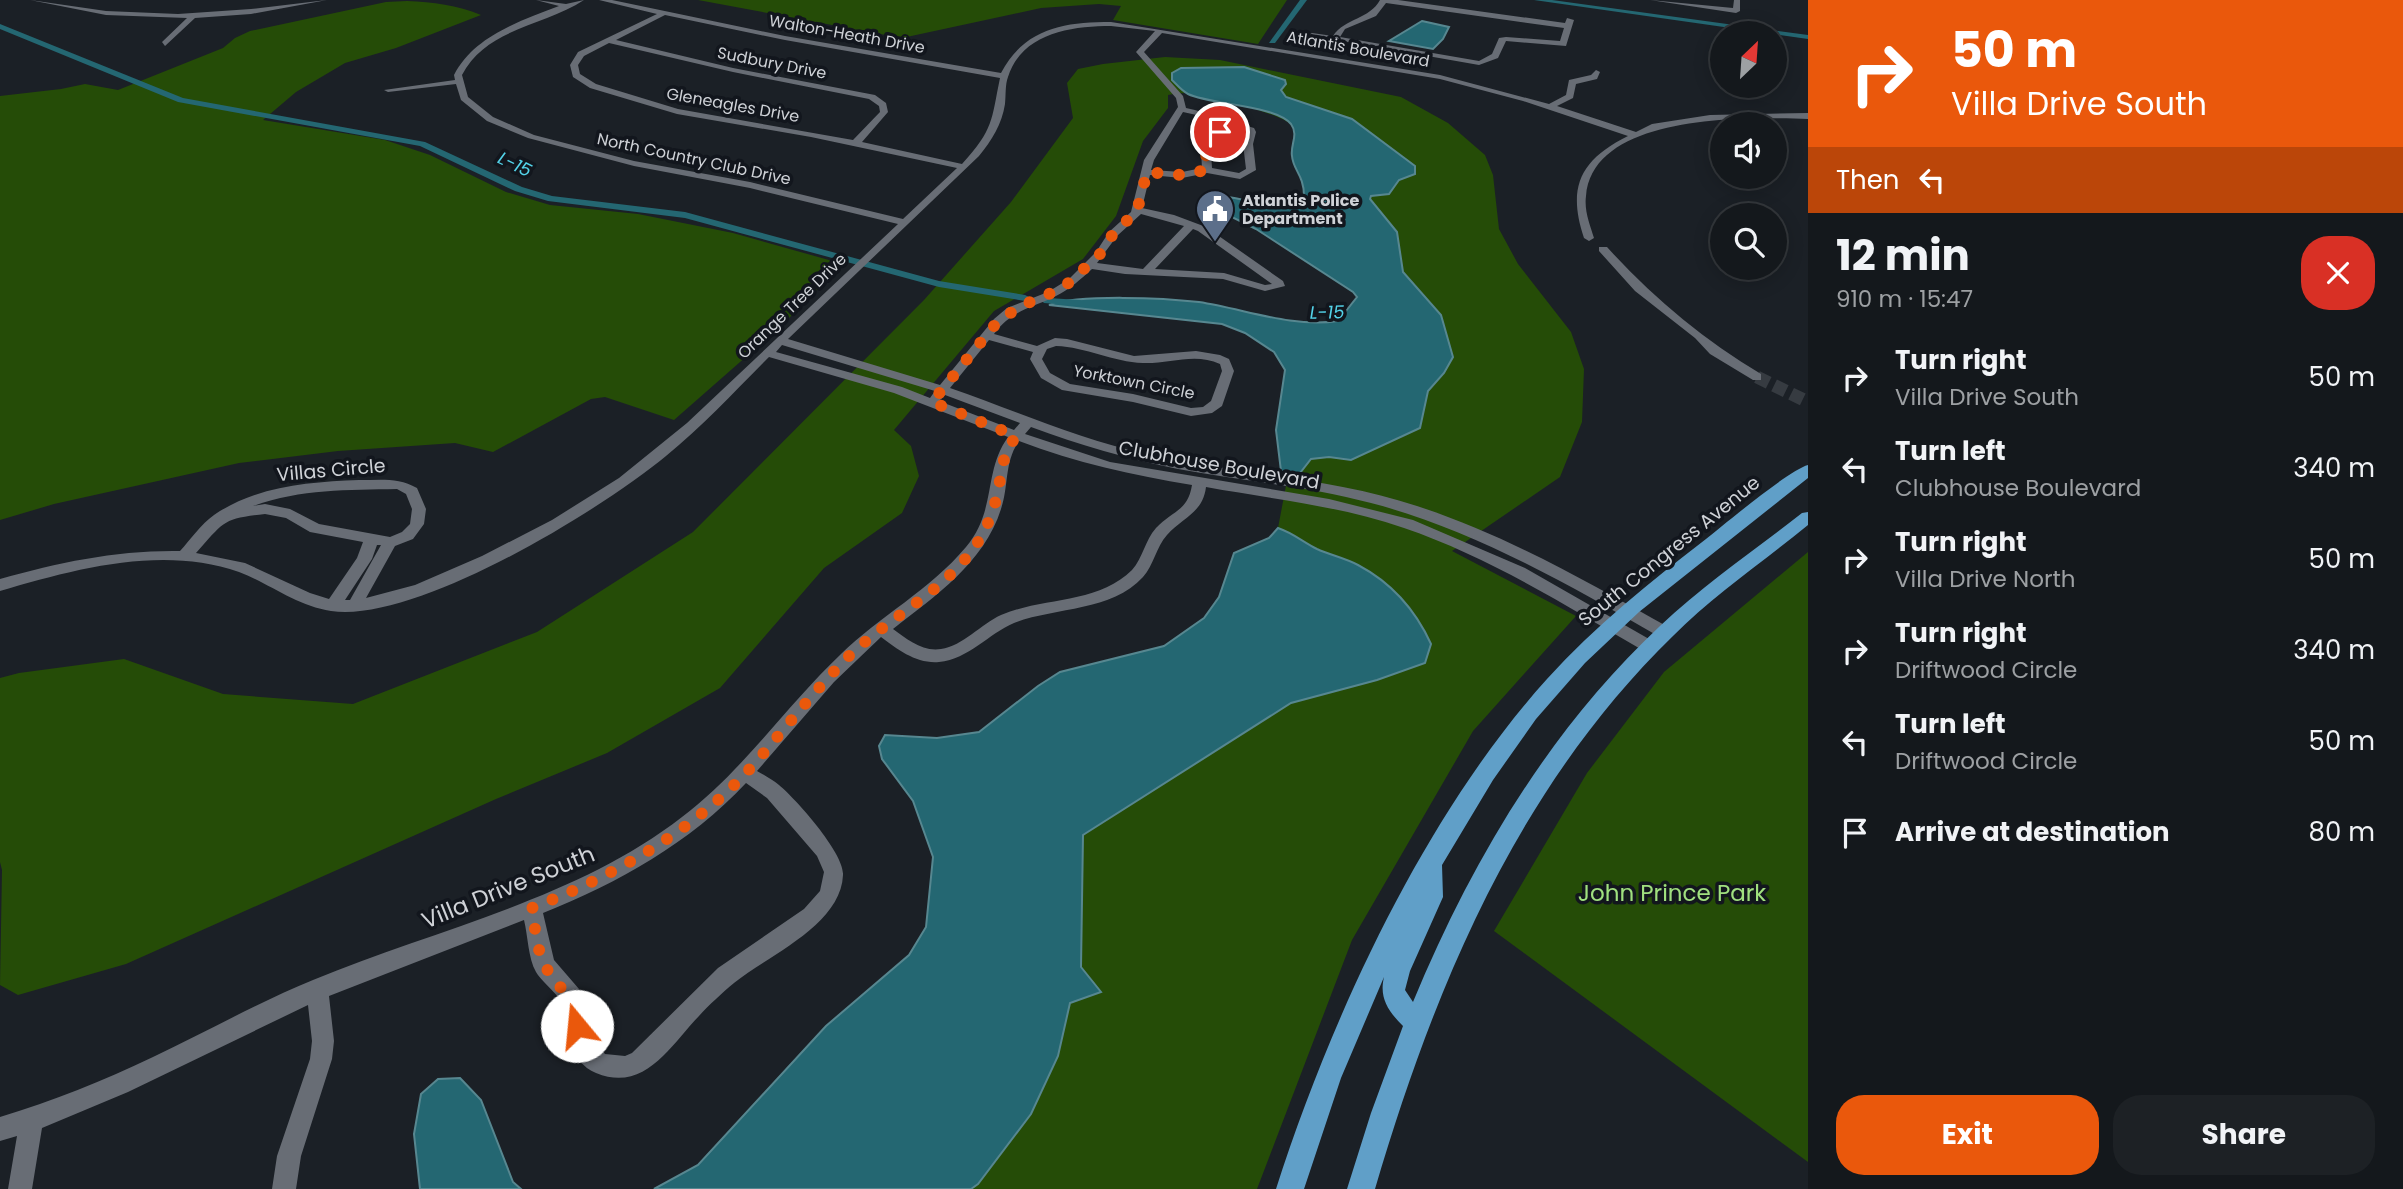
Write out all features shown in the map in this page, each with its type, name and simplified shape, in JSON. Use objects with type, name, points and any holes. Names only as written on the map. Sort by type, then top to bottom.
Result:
[{"type":"main road","name":"South Congress Avenue","points":[[1290,1189],[1333,1066],[1374,971],[1431,862],[1505,746],[1538,703],[1621,618],[1655,588],[1808,470]]},
{"type":"main road","points":[[1361,1189],[1382,1115],[1416,1021],[1452,937],[1535,790],[1616,682],[1657,640],[1807,515]]},
{"type":"main road","points":[[1416,1021],[1398,1004],[1393,990],[1398,970],[1432,897],[1431,862]]},
{"type":"street","points":[[33,0],[102,14],[193,16],[271,9],[324,0]]},
{"type":"street","points":[[539,0],[568,6]]},
{"type":"street","points":[[388,90],[456,82],[460,69],[478,49],[508,32],[581,0]]},
{"type":"street","name":"Walton-Heath Drive","points":[[602,0],[797,40],[1004,76]]},
{"type":"street","points":[[1312,35],[1335,39],[1387,48],[1479,63],[1497,55],[1502,40],[1506,39],[1563,44],[1569,23],[1383,0],[1373,14],[1342,28],[1335,39]]},
{"type":"street","points":[[1653,0],[1736,11],[1739,10],[1737,0]]},
{"type":"street","name":"Gleneagles Drive","points":[[666,12],[582,54],[574,65],[576,75],[593,86],[696,115],[856,143],[964,167]]},
{"type":"street","points":[[86,20],[102,14]]},
{"type":"street","points":[[165,44],[193,16]]},
{"type":"street","name":"Atlantis Boulevard","points":[[1070,26],[1117,24],[1378,66],[1473,85],[1551,106],[1635,135]]},
{"type":"street","name":"Orange Tree Drive","points":[[0,585],[96,561],[153,556],[183,557],[239,567],[310,599],[333,606],[354,606],[401,597],[480,564],[572,515],[647,465],[964,167],[985,143],[997,120],[1004,76],[1016,57],[1032,40],[1052,30],[1070,26]]},
{"type":"street","points":[[932,402],[1006,314],[1063,288],[1090,265],[1113,234],[1137,211],[1149,160],[1156,144],[1181,109],[1180,98],[1140,52],[1160,30]]},
{"type":"street","name":"Sudbury Drive","points":[[607,40],[707,64],[872,97],[881,103],[884,112],[856,143]]},
{"type":"street","points":[[1378,66],[1387,48]]},
{"type":"street","points":[[1551,106],[1570,96],[1572,82],[1594,77],[1596,72]]},
{"type":"street","name":"North Country Club Drive","points":[[456,82],[462,98],[480,114],[572,149],[642,167],[751,185],[905,223]]},
{"type":"street","points":[[1147,172],[1182,175],[1207,170],[1240,176],[1251,170],[1248,144],[1252,132],[1213,116],[1181,109]]},
{"type":"street","points":[[1589,238],[1578,205],[1581,182],[1601,155],[1635,135],[1653,129],[1664,130],[1681,123],[1728,117],[1808,116]]},
{"type":"street","points":[[1207,170],[1206,151],[1226,123]]},
{"type":"street","points":[[1090,265],[1125,271],[1224,276],[1265,288],[1279,286],[1275,279],[1250,265],[1202,229],[1192,224],[1137,211]]},
{"type":"street","points":[[1147,271],[1192,224]]},
{"type":"street","points":[[1604,250],[1639,289],[1699,335],[1714,351],[1757,377]]},
{"type":"street","name":"Yorktown Circle","points":[[986,335],[1038,350],[1049,344],[1070,342],[1108,355],[1140,360],[1208,354],[1228,366],[1217,403],[1200,412],[1182,412],[1133,398],[1066,387],[1041,370],[1036,359],[1038,350]]},
{"type":"street","name":"Clubhouse Boulevard","points":[[781,341],[942,390],[1021,430],[1121,452],[1334,489],[1418,512],[1513,550],[1657,640]]},
{"type":"street","name":"Clubhouse Boulevard","points":[[768,353],[1021,430],[1110,466],[1329,504],[1408,524],[1621,618]]},
{"type":"street","name":"Villa Drive South","points":[[0,1129],[83,1100],[317,989],[532,908],[615,870],[660,843],[707,808],[746,773],[820,687],[880,628],[942,582],[973,550],[992,515],[1003,456],[1021,430]]},
{"type":"street","points":[[880,628],[920,654],[942,656],[953,653],[1008,619],[1109,592],[1134,577],[1144,564],[1157,536],[1194,506],[1200,482]]},
{"type":"street","name":"Villas Circle","points":[[183,557],[209,526],[226,514],[257,499],[290,489],[399,484],[412,491],[420,509],[420,523],[408,536],[390,542],[314,528],[290,514],[265,509],[226,514]]},
{"type":"street","points":[[333,606],[364,559],[372,539]]},
{"type":"street","name":"Villas Circle","points":[[354,606],[390,542]]},
{"type":"street","points":[[532,908],[544,965],[571,997],[576,1010],[580,1040],[587,1052],[597,1062],[610,1067],[625,1067],[640,1061],[726,976],[811,916],[829,896],[834,872],[825,850],[774,792],[746,773]]},
{"type":"street","points":[[284,1189],[292,1146],[321,1059],[323,1041],[317,989]]},
{"type":"street","points":[[20,1189],[31,1120]]},
{"type":"green space","points":[[698,0],[1287,0],[1258,44],[1113,20],[1121,6],[1099,4],[1041,8],[902,38]]},
{"type":"green space","points":[[386,2],[445,5],[481,15],[396,48],[345,63],[296,92],[263,120],[385,140],[430,155],[506,192],[550,205],[638,214],[733,233],[843,264],[781,326],[674,420],[605,397],[591,399],[493,452],[455,443],[338,451],[239,463],[54,504],[0,520],[0,96],[85,84],[118,90],[223,48],[250,31]]},
{"type":"green space","points":[[1165,57],[1220,60],[1401,97],[1448,123],[1485,155],[1493,175],[1499,229],[1518,264],[1571,332],[1584,369],[1582,422],[1560,477],[1452,551],[1576,616],[1473,731],[1352,940],[1257,1189],[654,1189],[698,1165],[826,1026],[909,955],[926,927],[933,857],[913,801],[882,759],[879,746],[885,735],[937,738],[979,732],[1060,672],[1164,646],[1204,618],[1219,597],[1234,553],[1269,538],[1278,528],[1288,475],[1281,471],[1276,430],[1285,370],[1274,352],[1245,333],[1222,324],[1049,305],[1081,299],[1166,299],[1199,302],[1303,322],[1320,322],[1338,321],[1357,297],[1256,229],[1200,201],[1201,198],[1224,196],[1277,203],[1304,196],[1302,182],[1293,160],[1294,135],[1290,124],[1257,110],[1194,94],[1168,95],[1168,108],[1143,141],[1116,216],[1083,259],[994,311],[894,430],[911,446],[919,476],[902,513],[824,568],[720,688],[607,753],[496,799],[126,964],[18,995],[0,985],[0,678],[124,659],[223,694],[353,704],[537,632],[693,532],[924,300],[1011,202],[1073,118],[1067,83],[1078,69]]},
{"type":"green space","name":"John Prince Park","points":[[1808,552],[1808,1162],[1494,931],[1587,773],[1664,672]]},
{"type":"water","points":[[1422,21],[1449,27],[1443,39],[1433,49],[1389,41]]},
{"type":"water","points":[[1244,67],[1285,80],[1286,84],[1281,90],[1286,97],[1352,119],[1415,166],[1415,174],[1399,180],[1389,194],[1371,196],[1370,199],[1397,232],[1403,272],[1441,315],[1453,357],[1444,373],[1428,391],[1420,428],[1351,460],[1329,457],[1311,459],[1300,473],[1288,474],[1281,471],[1276,430],[1285,370],[1274,352],[1245,333],[1222,324],[1049,305],[1081,299],[1166,299],[1199,302],[1285,320],[1338,321],[1357,297],[1353,292],[1256,229],[1200,201],[1201,198],[1212,196],[1278,203],[1304,196],[1293,161],[1294,132],[1291,124],[1283,118],[1257,109],[1198,98],[1182,90],[1172,80],[1172,73],[1181,68]]},
{"type":"water","points":[[1278,528],[1317,549],[1358,565],[1392,589],[1418,619],[1431,644],[1425,663],[1377,680],[1291,703],[1083,835],[1081,967],[1101,992],[1070,1003],[1058,1056],[1031,1114],[978,1184],[971,1189],[654,1189],[698,1165],[826,1026],[909,955],[926,927],[933,857],[913,801],[882,759],[879,746],[885,735],[937,738],[979,732],[1060,672],[1164,646],[1204,618],[1219,597],[1234,553],[1269,538]]},
{"type":"water","points":[[460,1078],[481,1100],[513,1182],[521,1189],[420,1189],[414,1134],[421,1094],[438,1079]]},
{"type":"waterway","name":"L-15","points":[[1272,41],[1304,0]]},
{"type":"waterway","points":[[1537,0],[1808,37]]},
{"type":"waterway","name":"L-15","points":[[0,26],[181,100],[422,144],[451,155],[519,189],[551,199],[685,215],[939,284],[1025,298]]},
{"type":"waterway","name":"L-15","points":[[1048,301],[1080,303]]},
{"type":"tunnel","points":[[1757,377],[1808,402]]},
{"type":"place","name":"Atlantis Police Department","points":[[1215,243]]},
{"type":"route","points":[[577,1026],[576,1010],[571,997],[544,965],[532,908],[615,870],[688,824],[746,773],[848,657],[880,628],[942,582],[973,550],[992,515],[998,495],[1001,462],[1016,436],[932,402],[998,321],[1011,310],[1063,288],[1100,254],[1113,234],[1137,211],[1147,172],[1182,175],[1207,170],[1204,157],[1206,151],[1220,132]]}]
